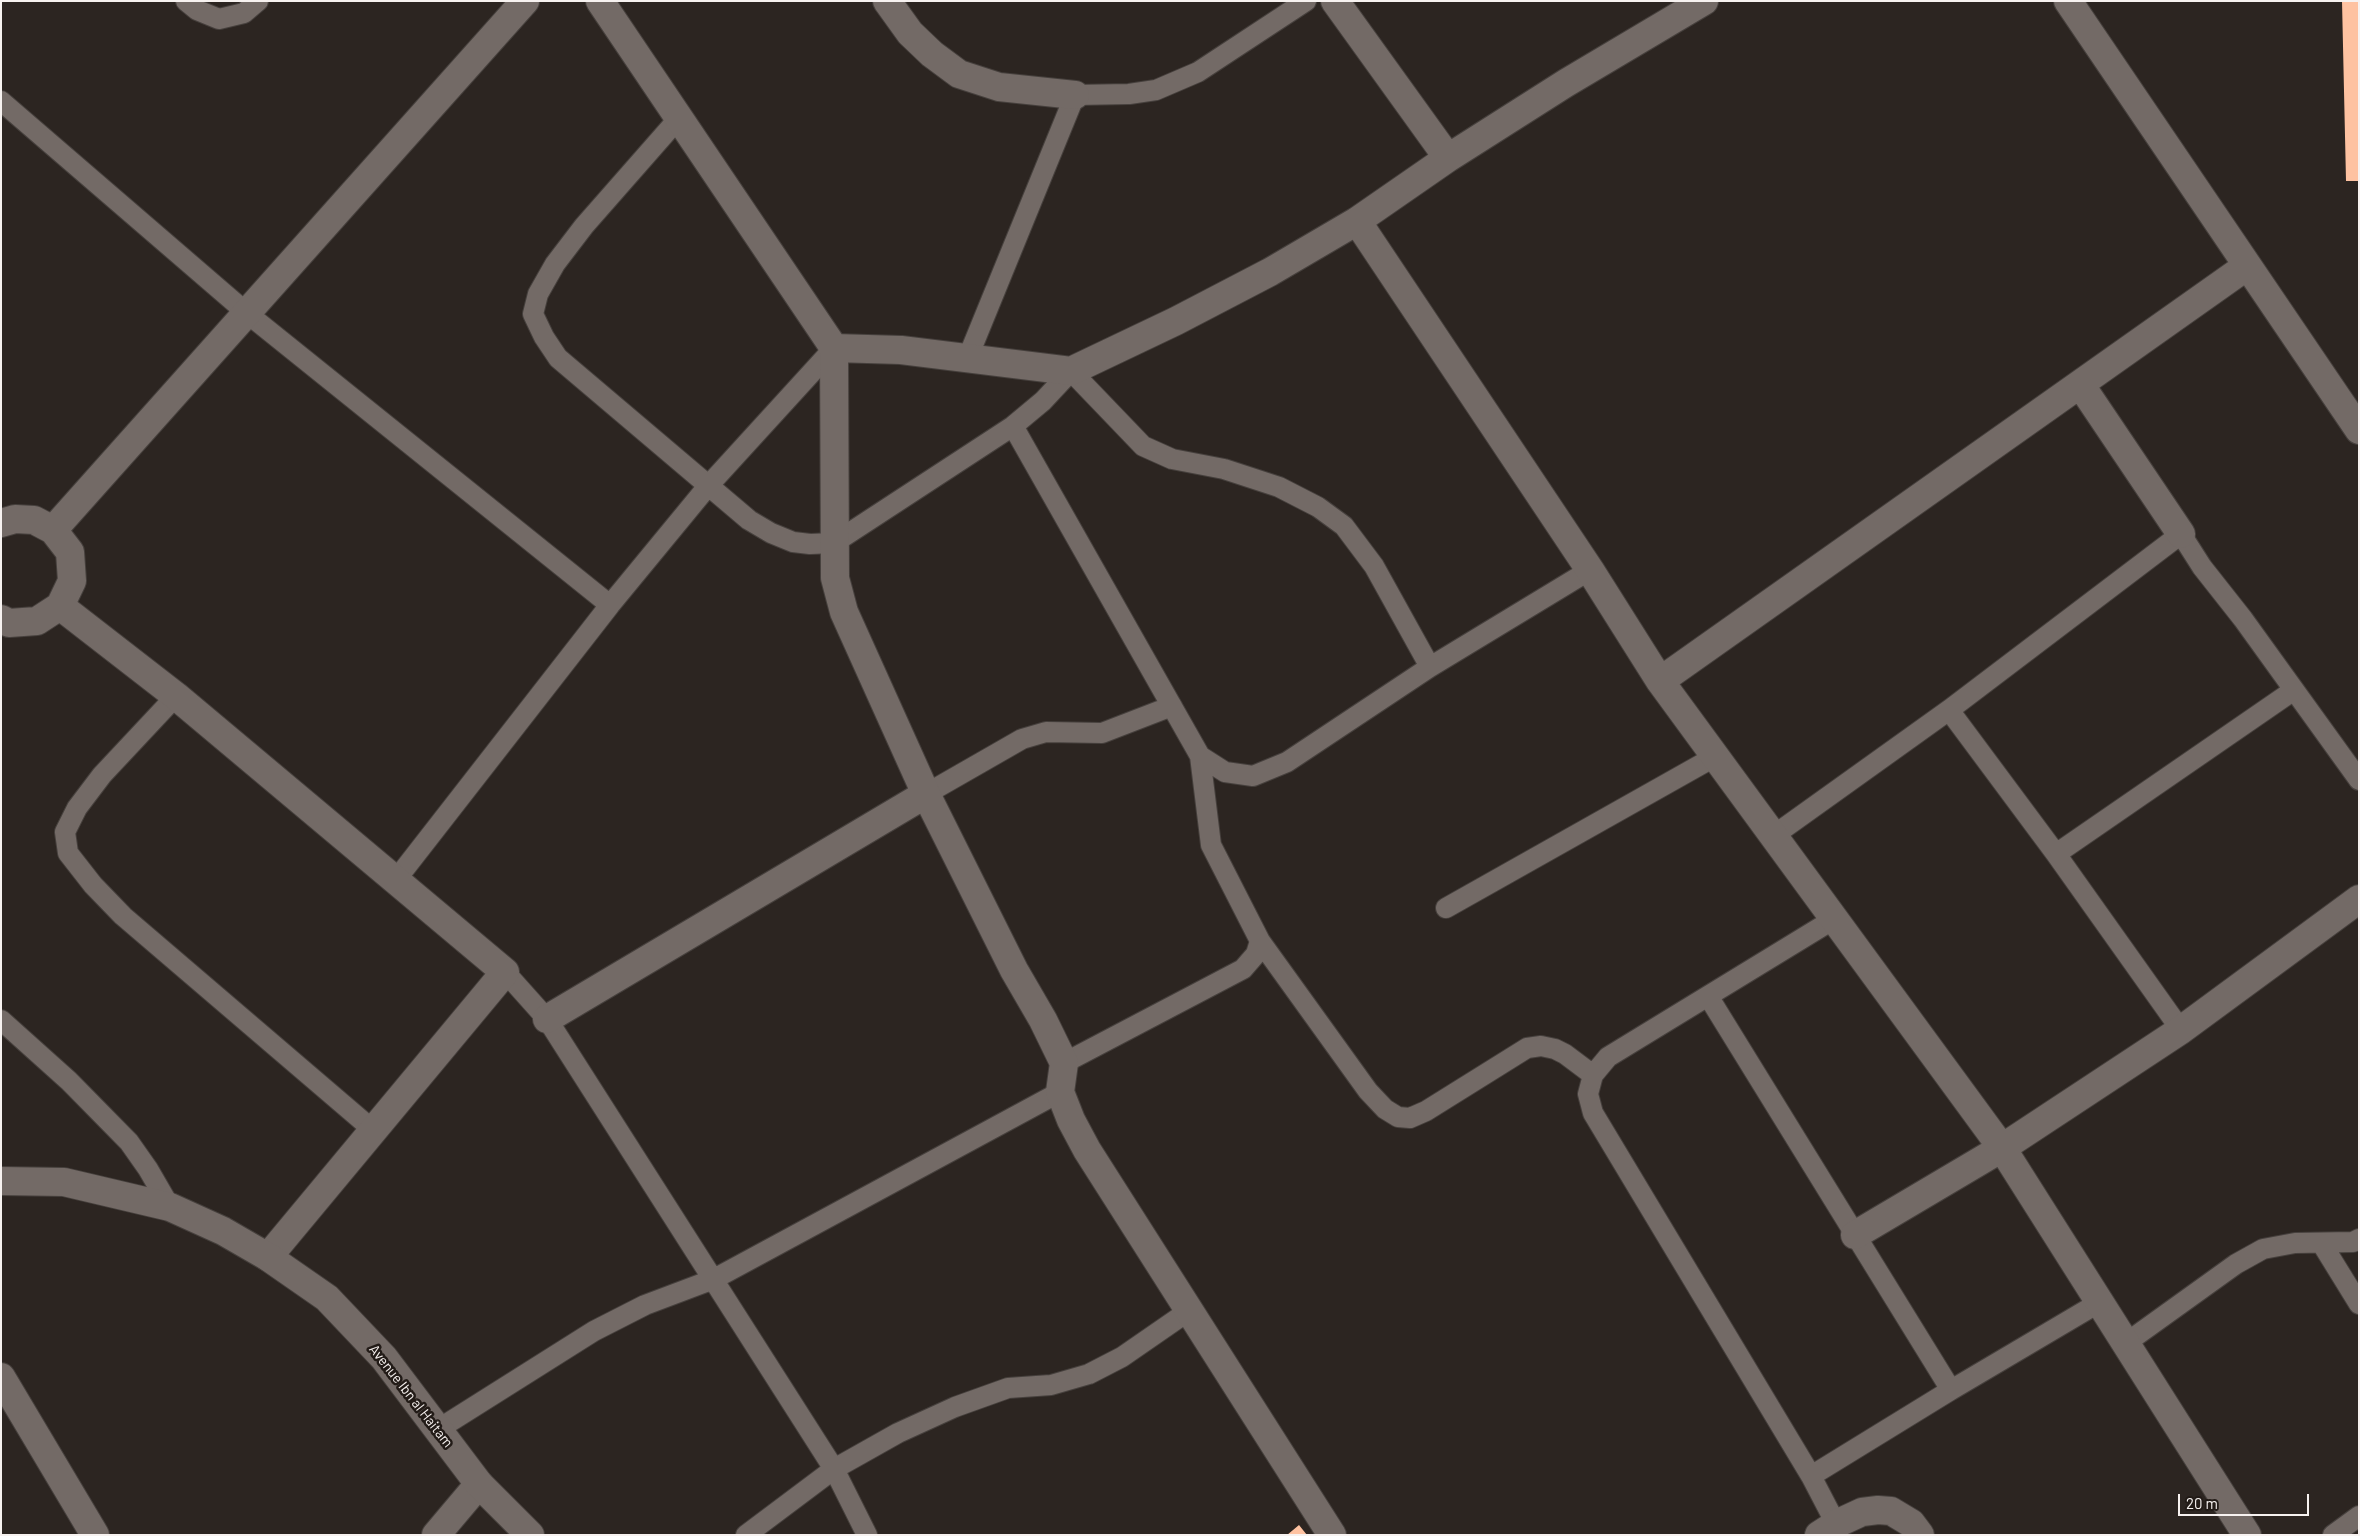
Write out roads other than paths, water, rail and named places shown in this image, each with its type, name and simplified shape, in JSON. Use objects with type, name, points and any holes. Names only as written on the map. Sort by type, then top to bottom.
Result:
[{"type":"street","points":[[53,530],[248,314],[525,1]]},
{"type":"street","points":[[600,1],[834,348],[835,578],[844,612],[926,794],[1014,970],[1044,1020],[1064,1063],[1060,1092],[1086,1150],[1332,1535]]},
{"type":"street","points":[[887,1],[910,33],[932,54],[959,74],[998,87],[1075,95]]},
{"type":"street","points":[[1335,1],[1448,158]]},
{"type":"street","points":[[2068,1],[2359,430]]},
{"type":"street","points":[[834,348],[901,350],[1071,371],[1176,321],[1270,272],[1356,221],[1448,158],[1695,3]]},
{"type":"street","points":[[1356,221],[1590,570],[1660,681],[2002,1148],[2247,1535]]},
{"type":"street","points":[[1660,681],[2247,266]]},
{"type":"street","points":[[2080,384],[2181,534]]},
{"type":"street","points":[[1,523],[15,519],[34,520],[53,530],[70,552],[72,580],[60,606],[37,621],[9,623],[1,619]]},
{"type":"street","points":[[60,606],[176,696],[394,881],[506,972],[268,1257]]},
{"type":"street","points":[[547,1019],[926,794]]},
{"type":"street","points":[[1855,1235],[2002,1148],[2181,1030],[2359,899]]},
{"type":"street","name":"Avenue Ibn al Haitam","points":[[1,1181],[64,1182],[170,1207],[223,1231],[268,1257],[328,1298],[384,1358],[479,1484],[530,1535]]},
{"type":"street","points":[[2,1380],[95,1535]]},
{"type":"street","points":[[436,1535],[479,1484]]},
{"type":"street","points":[[1828,1529],[1862,1512],[1885,1510],[1892,1511],[1911,1523],[1920,1535]]},
{"type":"lane","points":[[186,1],[196,10],[219,19],[244,13],[258,1]]},
{"type":"lane","points":[[968,357],[1075,95],[1129,94],[1156,90],[1198,72],[1306,1]]},
{"type":"lane","points":[[1,101],[248,314],[610,605]]},
{"type":"lane","points":[[678,119],[584,226],[555,264],[538,294],[533,314],[544,337],[558,358],[749,520],[771,533],[793,542],[810,544],[834,543],[1013,426],[1043,401],[1071,371],[1143,446],[1172,459],[1224,469],[1279,487],[1318,507],[1344,526],[1374,566],[1430,667]]},
{"type":"lane","points":[[394,881],[610,605],[708,486],[834,348]]},
{"type":"lane","points":[[1013,426],[1200,756],[1211,845],[1260,941],[1368,1091],[1385,1109],[1398,1117],[1410,1118],[1426,1111],[1527,1048],[1541,1046],[1555,1049],[1565,1054],[1593,1075]]},
{"type":"lane","points":[[1773,836],[1949,710],[2181,534],[2202,567],[2359,780]]},
{"type":"lane","points":[[1200,756],[1225,772],[1253,776],[1286,762],[1430,667],[1590,570]]},
{"type":"lane","points":[[2056,854],[2294,690]]},
{"type":"lane","points":[[176,696],[102,775],[77,808],[65,832],[68,853],[93,885],[122,916],[373,1130]]},
{"type":"lane","points":[[926,794],[1022,739],[1046,732],[1102,733],[1172,706]]},
{"type":"lane","points":[[1949,710],[2056,854],[2181,1030]]},
{"type":"lane","points":[[1446,908],[1716,756]]},
{"type":"lane","points":[[1828,1529],[1811,1476],[1593,1114],[1588,1094],[1593,1075],[1608,1057],[1834,918]]},
{"type":"lane","points":[[1064,1063],[1243,969],[1256,954],[1260,941]]},
{"type":"lane","points":[[506,972],[547,1019],[714,1279],[834,1470],[867,1535]]},
{"type":"lane","points":[[1708,996],[1951,1390]]},
{"type":"lane","points":[[1,1020],[69,1081],[129,1142],[148,1168],[170,1207]]},
{"type":"lane","points":[[437,1430],[594,1331],[645,1304],[714,1279],[1060,1092]]},
{"type":"lane","points":[[2126,1343],[2236,1264],[2263,1249],[2295,1243],[2322,1244],[2353,1242],[2359,1239]]},
{"type":"lane","points":[[2322,1244],[2359,1304]]},
{"type":"lane","points":[[1811,1476],[2100,1302]]},
{"type":"lane","points":[[746,1535],[834,1470],[898,1433],[955,1407],[1008,1388],[1051,1385],[1089,1374],[1122,1357],[1190,1310]]},
{"type":"lane","points":[[2333,1535],[2359,1516]]}]
